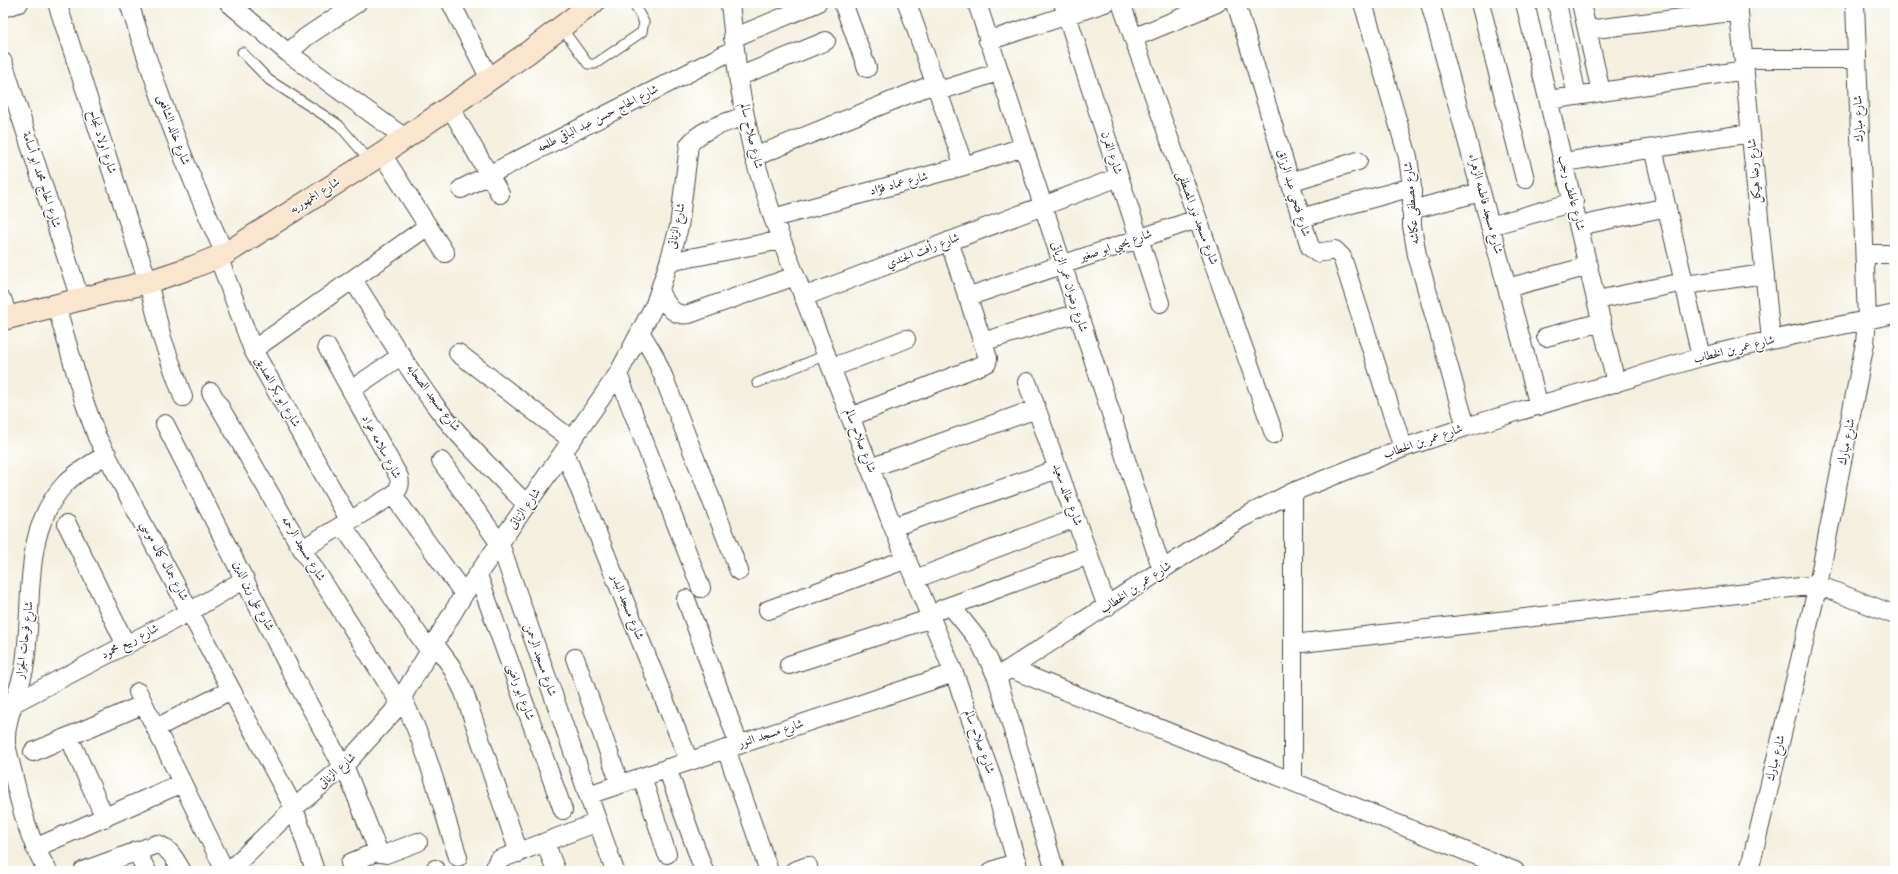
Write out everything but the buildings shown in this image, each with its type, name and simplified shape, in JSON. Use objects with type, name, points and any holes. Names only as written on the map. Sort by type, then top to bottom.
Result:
[{"type":"main road","name":"شارع الجمهوريه","points":[[5,312],[56,305],[148,282],[222,255],[405,138],[490,79],[593,3]]},
{"type":"street","points":[[3,8],[18,3]]},
{"type":"street","name":"شارع اولاد نجاح","points":[[57,3],[148,282],[162,338],[183,397]]},
{"type":"street","name":"شارع خالد الشافعى","points":[[129,3],[169,123],[222,255]]},
{"type":"street","points":[[229,3],[288,53],[405,138]]},
{"type":"street","points":[[288,53],[306,37],[356,3]]},
{"type":"street","points":[[452,3],[490,79]]},
{"type":"street","name":"شارع صلاح سالم","points":[[730,3],[738,77],[745,116],[754,157],[773,218],[893,527],[954,673],[993,781],[1018,867]]},
{"type":"street","name":"شارع الحاج حسن عبد الباقي طلحه","points":[[461,189],[734,43],[817,3]]},
{"type":"street","points":[[844,3],[867,68]]},
{"type":"street","points":[[907,3],[964,166]]},
{"type":"street","name":"شارع رضوان عمر الزياتى","points":[[977,3],[998,72],[1162,570]]},
{"type":"street","points":[[988,41],[1065,9],[1105,3]]},
{"type":"street","name":"شارع مسجد نور المصطفى","points":[[1121,3],[1274,434]]},
{"type":"street","points":[[1133,38],[1217,3]]},
{"type":"street","name":"شارع فتحي عبد الرزاق","points":[[1236,3],[1311,249],[1320,253],[1336,250],[1342,257],[1403,448]]},
{"type":"street","name":"شارع مصطفى عكاشه","points":[[1363,3],[1408,157],[1412,187],[1411,210],[1417,255],[1466,427]]},
{"type":"street","name":"شارع مسجد فاطمه الزهراء","points":[[1430,3],[1539,406]]},
{"type":"street","points":[[1480,3],[1525,179]]},
{"type":"street","name":"شارع عاطف رجب","points":[[1525,3],[1580,226],[1616,383]]},
{"type":"street","points":[[1557,3],[1577,96]]},
{"type":"street","points":[[1581,3],[1601,92]]},
{"type":"street","name":"شارع مبارك","points":[[1749,871],[1818,585],[1862,367],[1867,319],[1855,3]]},
{"type":"street","points":[[1587,30],[1738,7]]},
{"type":"street","name":"شارع رضا هيكل","points":[[1738,7],[1771,340]]},
{"type":"street","name":"شارع الفرن","points":[[1065,9],[1160,303]]},
{"type":"street","points":[[738,77],[826,41]]},
{"type":"street","points":[[1549,100],[1601,92],[1744,65],[1857,59]]},
{"type":"street","name":"شارع الحاج محمد ابو أسامة","points":[[3,62],[80,299]]},
{"type":"street","points":[[754,157],[937,87],[998,72]]},
{"type":"street","points":[[450,107],[500,194]]},
{"type":"street","name":"شارع الزناتى","points":[[233,869],[294,808],[344,766],[375,733],[401,700],[464,594],[618,374],[655,304],[679,227],[689,145],[695,137],[703,132],[745,116]]},
{"type":"street","points":[[1564,162],[1751,133]]},
{"type":"street","name":"شارع عماد فؤاد","points":[[773,218],[964,166],[1023,147]]},
{"type":"street","points":[[1653,148],[1701,357]]},
{"type":"street","points":[[376,157],[428,226],[445,253]]},
{"type":"street","points":[[1290,182],[1358,161]]},
{"type":"street","name":"شارع رأفت الجندي","points":[[803,297],[1119,177]]},
{"type":"street","points":[[1301,218],[1412,187]]},
{"type":"street","points":[[1411,210],[1481,192]]},
{"type":"street","points":[[1490,226],[1574,202]]},
{"type":"street","points":[[1580,226],[1667,207]]},
{"type":"street","name":"شارع يحيي ابو صغير","points":[[968,297],[1197,219]]},
{"type":"street","points":[[253,350],[428,226]]},
{"type":"street","points":[[669,262],[781,240]]},
{"type":"street","points":[[850,417],[984,366],[988,362],[949,242]]},
{"type":"street","points":[[1865,254],[1895,254]]},
{"type":"street","name":"شارع ابو بكر الصديق","points":[[222,255],[253,350],[346,523],[432,646],[451,666],[464,692],[519,853]]},
{"type":"street","points":[[1507,288],[1589,266]]},
{"type":"street","points":[[1597,300],[1684,283],[1765,274]]},
{"type":"street","points":[[659,292],[674,312],[680,315],[690,314],[795,276]]},
{"type":"street","name":"شارع مسجد الصحابه","points":[[353,280],[439,410],[460,435],[527,505]]},
{"type":"street","name":"شارع جمال كمال موسي","points":[[56,305],[88,413],[107,454],[294,808],[315,871]]},
{"type":"street","points":[[982,342],[1078,313]]},
{"type":"street","name":"شارع عمر بن الخطاب","points":[[1004,673],[1240,520],[1293,492],[1403,448],[1466,427],[1701,357],[1771,340],[1895,314]]},
{"type":"street","points":[[1546,336],[1602,322]]},
{"type":"street","points":[[640,332],[654,355],[664,378],[738,571]]},
{"type":"street","points":[[829,362],[906,339]]},
{"type":"street","name":"شارع سلامه عواد","points":[[302,549],[393,495],[399,490],[400,484],[399,477],[327,347]]},
{"type":"street","points":[[458,353],[569,446]]},
{"type":"street","points":[[351,390],[402,355]]},
{"type":"street","points":[[618,374],[701,588]]},
{"type":"street","name":"شارع خالد سعيد","points":[[1027,382],[1107,607]]},
{"type":"street","name":"شارع مسجد الرحمه","points":[[211,392],[302,549],[401,700],[420,739],[458,857]]},
{"type":"street","points":[[870,468],[1036,409]]},
{"type":"street","name":"شارع على زين الدين","points":[[165,424],[294,677],[344,766],[379,853]]},
{"type":"street","name":"شارع مسجد البدر","points":[[569,446],[689,761]]},
{"type":"street","name":"شارع فرحات الجزار","points":[[48,871],[35,848],[6,745],[5,733],[24,670],[33,554],[37,533],[44,514],[54,497],[66,482],[107,454]]},
{"type":"street","name":"شارع مسجد الرحمن","points":[[441,461],[500,544],[615,871]]},
{"type":"street","points":[[893,527],[1058,469]]},
{"type":"street","points":[[1293,492],[1293,782]]},
{"type":"street","points":[[393,495],[464,594]]},
{"type":"street","points":[[915,579],[1075,518]]},
{"type":"street","points":[[67,524],[126,644]]},
{"type":"street","points":[[789,665],[931,616],[952,606],[1088,555]]},
{"type":"street","points":[[768,610],[907,559]]},
{"type":"street","name":"شارع ابو راضى","points":[[478,575],[563,810]]},
{"type":"street","name":"شارع ربيع محمود","points":[[14,703],[191,611],[245,579]]},
{"type":"street","points":[[1293,644],[1818,585],[1895,615]]},
{"type":"street","points":[[686,599],[769,871]]},
{"type":"street","points":[[952,606],[1004,673],[1054,871]]},
{"type":"street","points":[[575,658],[620,784]]},
{"type":"street","name":"شارع مسجد النور","points":[[588,795],[954,673]]},
{"type":"street","points":[[1004,673],[1293,782],[1515,871]]},
{"type":"street","points":[[156,728],[231,690]]},
{"type":"street","points":[[33,752],[69,737],[141,698],[182,784],[233,869]]},
{"type":"street","points":[[69,737],[105,818]]},
{"type":"street","points":[[667,768],[704,871]]},
{"type":"street","points":[[642,777],[667,854]]},
{"type":"street","points":[[35,848],[182,784]]},
{"type":"street","points":[[497,867],[498,860],[598,822]]},
{"type":"street","points":[[350,863],[372,853],[386,854],[418,842]]},
{"type":"street","points":[[545,842],[556,871]]},
{"type":"street","points":[[83,871],[157,844],[164,846],[182,871]]},
{"type":"street","points":[[136,851],[147,871]]},
{"type":"street","points":[[992,871],[1018,867]]},
{"type":"lane","points":[[561,27],[588,64],[595,64],[643,29],[642,18],[632,3]]},
{"type":"lane","points":[[242,52],[269,80],[339,125],[376,157]]},
{"type":"lane","points":[[757,383],[829,362]]}]
